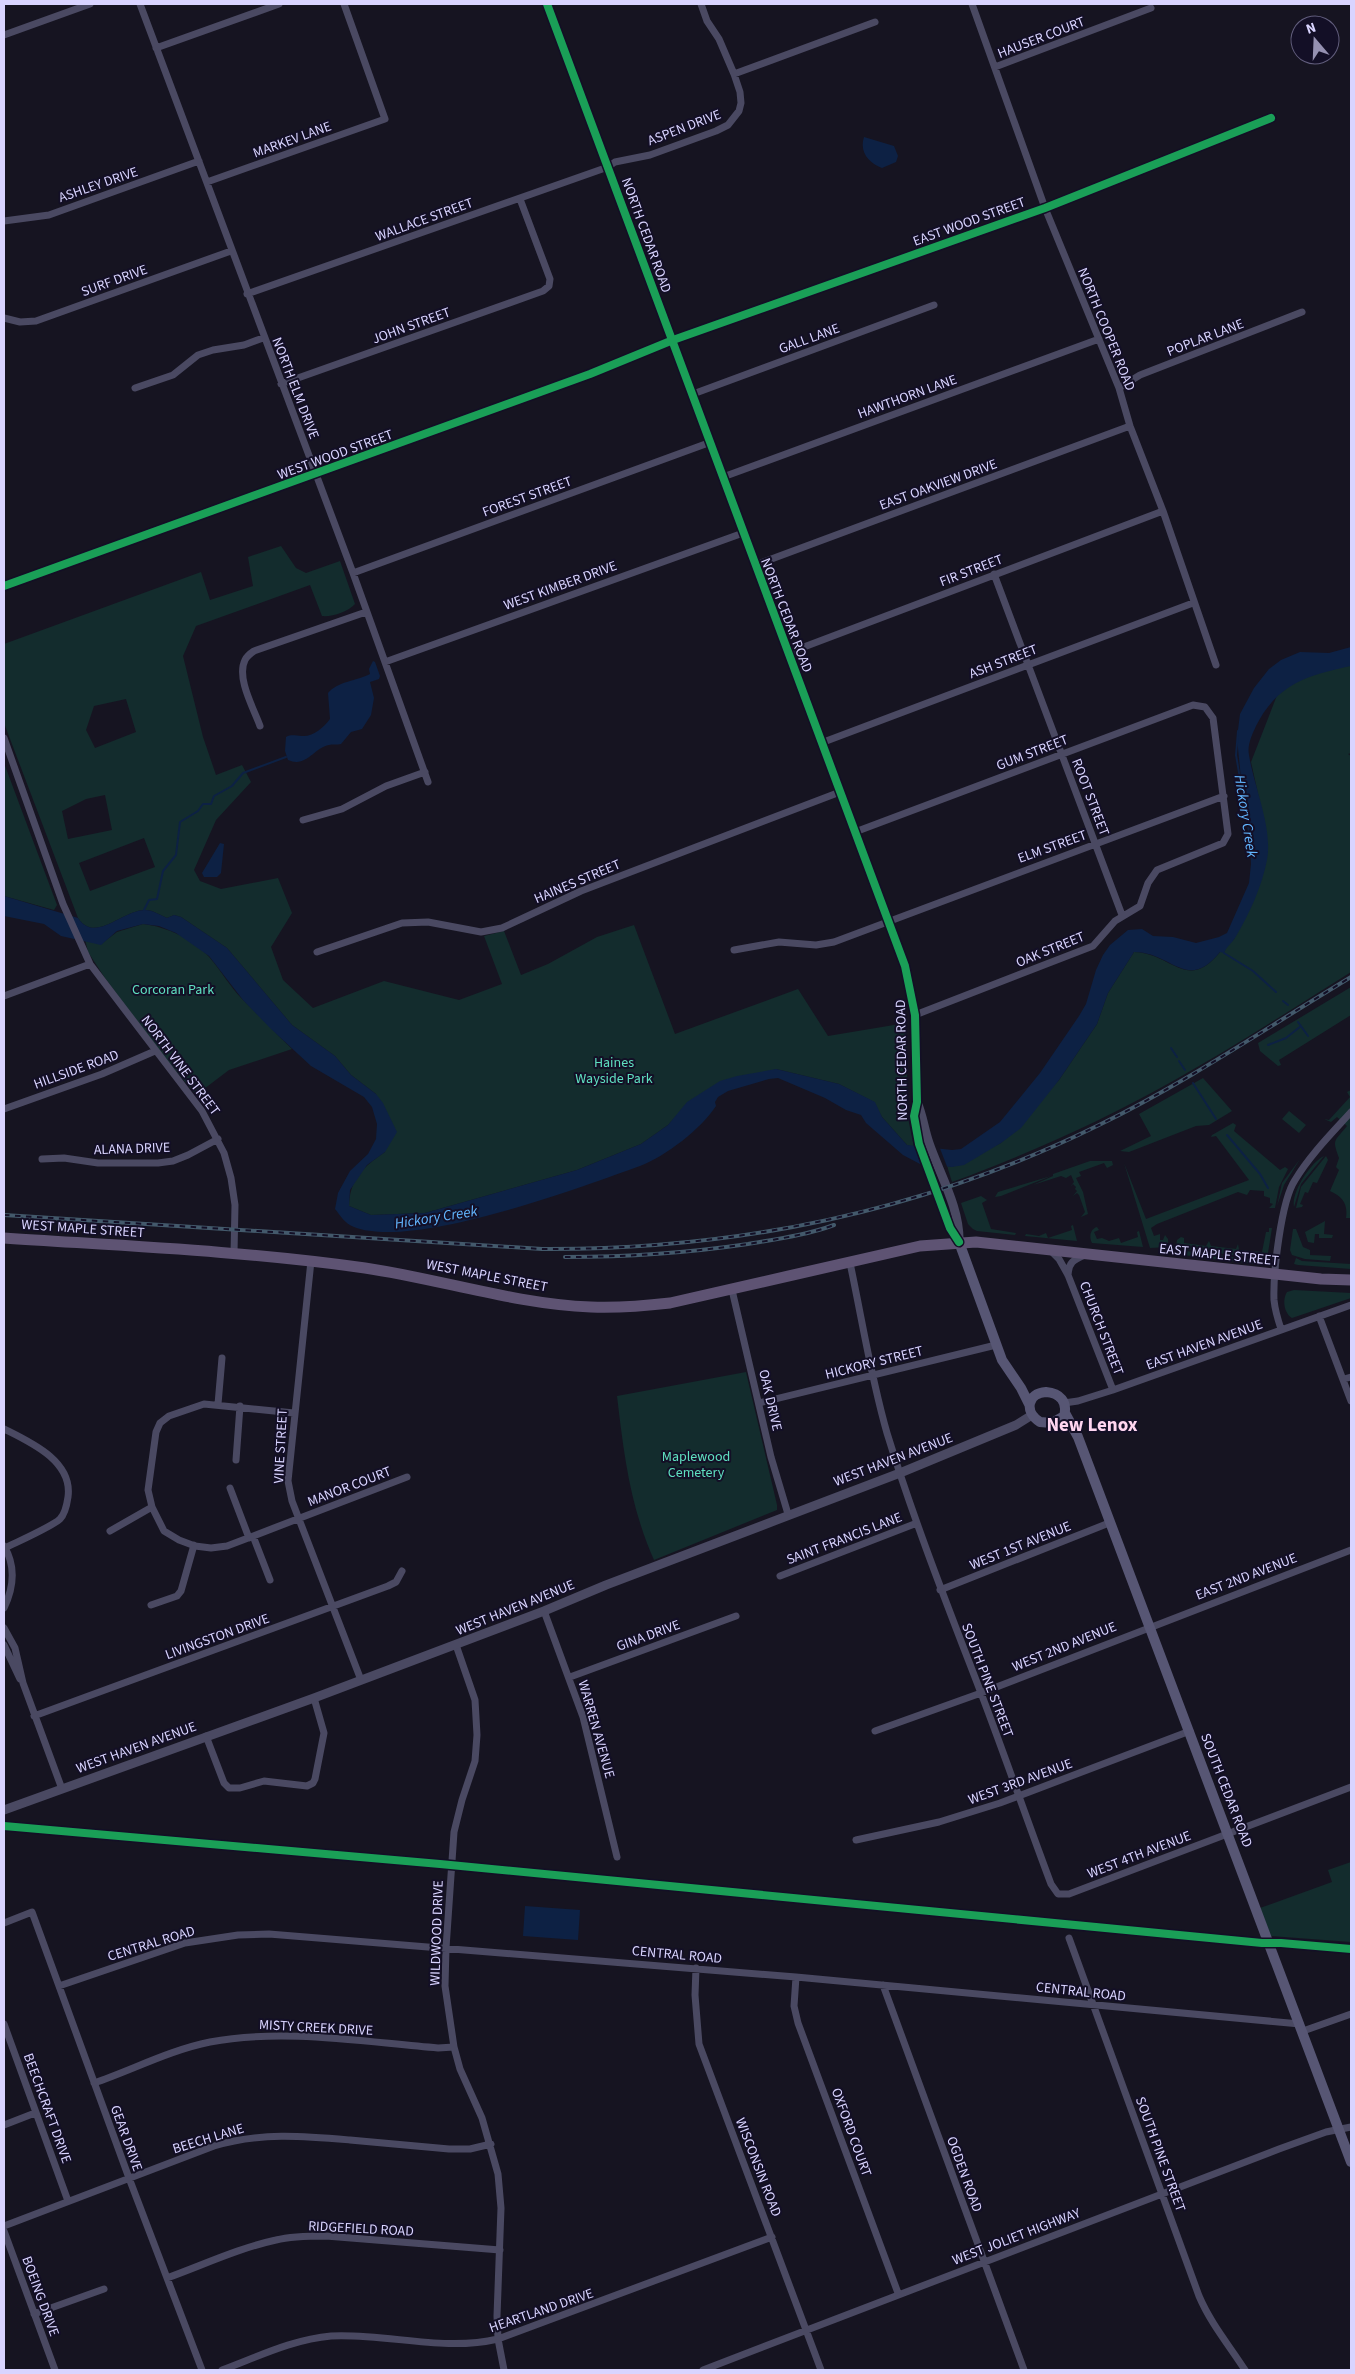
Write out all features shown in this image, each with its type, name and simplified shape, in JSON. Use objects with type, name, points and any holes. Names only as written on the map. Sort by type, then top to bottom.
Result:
[{"type":"main road","name":"WEST MAPLE STREET","points":[[4,1238],[234,1253],[311,1261],[394,1273],[508,1295],[591,1307],[640,1307],[670,1303],[920,1246],[959,1242],[1049,1250]]},
{"type":"main road","name":"NORTH CEDAR ROAD","points":[[959,1242],[996,1345],[1005,1365],[1021,1388],[1029,1404]]},
{"type":"main road","name":"EAST MAPLE STREET","points":[[1049,1250],[1276,1275],[1351,1280]]},
{"type":"main road","points":[[1021,1388],[1038,1393],[1054,1394],[1065,1408],[1061,1420],[1043,1423],[1032,1415],[1029,1404],[1038,1393]]},
{"type":"main road","name":"SOUTH CEDAR ROAD","points":[[1065,1408],[1190,1731],[1351,2162]]},
{"type":"main road","points":[[1056,1422],[1074,1430]]},
{"type":"street","points":[[4,35],[90,4]]},
{"type":"street","name":"NORTH ELM DRIVE","points":[[140,4],[263,338],[353,573],[428,782]]},
{"type":"street","points":[[156,48],[279,4]]},
{"type":"street","name":"MARKEV LANE","points":[[207,182],[385,119],[344,4]]},
{"type":"street","name":"NORTH CEDAR ROAD","points":[[547,4],[910,980],[915,1015],[917,1102],[914,1116],[942,1178],[960,1225],[959,1242]]},
{"type":"street","name":"ASPEN DRIVE","points":[[608,167],[614,162],[650,155],[728,125],[735,119],[741,103],[734,74],[719,39],[707,21],[701,4]]},
{"type":"street","name":"NORTH COOPER ROAD","points":[[972,4],[1045,208],[1119,388],[1130,426],[1163,510],[1193,603],[1216,665]]},
{"type":"street","name":"HAUSER COURT","points":[[995,67],[1151,8]]},
{"type":"street","points":[[734,74],[875,22]]},
{"type":"street","name":"EAST WOOD STREET","points":[[673,340],[1045,208],[1271,118]]},
{"type":"street","name":"ASHLEY DRIVE","points":[[4,221],[48,214],[199,161]]},
{"type":"street","name":"WALLACE STREET","points":[[248,294],[608,167]]},
{"type":"street","name":"JOHN STREET","points":[[281,384],[543,291],[549,286],[550,279],[520,199]]},
{"type":"street","name":"SURF DRIVE","points":[[4,318],[20,322],[36,321],[231,251]]},
{"type":"street","name":"GALL LANE","points":[[693,394],[934,305]]},
{"type":"street","name":"POPLAR LANE","points":[[1119,388],[1140,375],[1302,312]]},
{"type":"street","points":[[135,388],[173,375],[198,354],[244,345],[263,338]]},
{"type":"street","name":"HAWTHORN LANE","points":[[723,477],[1099,339]]},
{"type":"street","name":"WEST WOOD STREET","points":[[4,586],[620,363],[673,340]]},
{"type":"street","name":"EAST OAKVIEW DRIVE","points":[[755,565],[1130,426]]},
{"type":"street","name":"FOREST STREET","points":[[353,573],[710,442]]},
{"type":"street","name":"FIR STREET","points":[[788,653],[1163,510]]},
{"type":"street","name":"WEST KIMBER DRIVE","points":[[385,662],[743,532]]},
{"type":"street","name":"ROOT STREET","points":[[994,574],[1122,915]]},
{"type":"street","name":"ASH STREET","points":[[821,743],[1193,603]]},
{"type":"street","points":[[260,726],[244,682],[243,670],[245,659],[254,651],[366,612]]},
{"type":"street","name":"GUM STREET","points":[[855,832],[1194,705],[1205,707],[1213,718],[1224,796]]},
{"type":"street","name":"NORTH VINE STREET","points":[[4,738],[63,904],[83,951],[90,964],[199,1107],[218,1139],[228,1166],[234,1192],[234,1253]]},
{"type":"street","points":[[303,820],[342,810],[386,786],[425,772]]},
{"type":"street","name":"HAINES STREET","points":[[317,952],[402,923],[428,922],[481,932],[502,928],[581,891],[840,792]]},
{"type":"street","name":"ELM STREET","points":[[734,950],[779,942],[816,945],[834,942],[888,920],[1224,796]]},
{"type":"street","name":"OAK STREET","points":[[915,1015],[1093,946],[1122,915],[1140,906],[1148,883],[1156,870],[1223,842],[1228,834],[1224,796]]},
{"type":"street","points":[[4,996],[90,964]]},
{"type":"street","name":"HILLSIDE ROAD","points":[[4,1109],[102,1074],[155,1051]]},
{"type":"street","points":[[1282,1329],[1274,1300],[1285,1210],[1292,1184],[1322,1145],[1351,1112]]},
{"type":"street","name":"NORTH CEDAR ROAD","points":[[921,1133],[932,1178],[950,1228],[959,1242]]},
{"type":"street","name":"ALANA DRIVE","points":[[42,1159],[64,1158],[96,1162],[158,1163],[173,1161],[188,1155],[218,1139]]},
{"type":"street","name":"CHURCH STREET","points":[[1049,1250],[1060,1259],[1068,1275],[1113,1390]]},
{"type":"street","points":[[1068,1275],[1068,1266],[1072,1261],[1086,1254]]},
{"type":"street","name":"VINE STREET","points":[[311,1261],[288,1481],[292,1501],[361,1680]]},
{"type":"street","name":"SOUTH PINE STREET","points":[[850,1263],[873,1375],[900,1473],[940,1590],[981,1693],[1051,1884],[1058,1894]]},
{"type":"street","name":"OAK DRIVE","points":[[732,1290],[771,1457],[788,1514]]},
{"type":"street","name":"EAST HAVEN AVENUE","points":[[1065,1408],[1078,1401],[1351,1305]]},
{"type":"street","points":[[1319,1316],[1348,1378],[1351,1401]]},
{"type":"street","name":"HICKORY STREET","points":[[759,1403],[996,1345]]},
{"type":"street","points":[[218,1404],[222,1358]]},
{"type":"street","points":[[294,1412],[218,1404],[196,1406],[169,1416],[160,1423],[156,1432],[148,1490],[152,1506],[164,1531],[179,1540],[194,1545],[211,1548],[227,1546],[300,1519]]},
{"type":"street","points":[[236,1460],[240,1406]]},
{"type":"street","name":"WEST HAVEN AVENUE","points":[[4,1810],[456,1645],[788,1514],[900,1473],[1016,1424],[1032,1415]]},
{"type":"street","points":[[4,1429],[46,1452],[64,1474],[69,1489],[67,1507],[60,1519],[5,1547],[12,1566],[13,1581],[10,1595],[4,1608]]},
{"type":"street","name":"MANOR COURT","points":[[300,1519],[407,1477]]},
{"type":"street","points":[[230,1488],[270,1580]]},
{"type":"street","points":[[110,1531],[152,1506]]},
{"type":"street","name":"SAINT FRANCIS LANE","points":[[780,1576],[917,1523]]},
{"type":"street","name":"WEST 1ST AVENUE","points":[[940,1590],[1109,1523]]},
{"type":"street","points":[[151,1605],[177,1596],[181,1592],[194,1545]]},
{"type":"street","name":"EAST 2ND AVENUE","points":[[1150,1626],[1351,1550]]},
{"type":"street","name":"LIVINGSTON DRIVE","points":[[34,1716],[388,1586],[396,1582],[402,1571]]},
{"type":"street","name":"WARREN AVENUE","points":[[544,1611],[570,1677],[583,1717],[617,1857]]},
{"type":"street","name":"GINA DRIVE","points":[[570,1677],[736,1616]]},
{"type":"street","name":"WEST 2ND AVENUE","points":[[875,1731],[981,1693],[1150,1626]]},
{"type":"street","points":[[4,1628],[15,1648],[22,1683]]},
{"type":"street","points":[[4,1645],[22,1683],[62,1789]]},
{"type":"street","name":"WILDWOOD DRIVE","points":[[456,1645],[474,1700],[477,1735],[475,1761],[454,1832],[445,1986],[454,2047],[460,2069],[482,2118],[499,2182],[501,2208],[497,2316],[498,2339],[504,2370]]},
{"type":"street","points":[[206,1736],[224,1783],[229,1788],[240,1788],[264,1781],[307,1786],[313,1783],[315,1779],[323,1744],[322,1721],[314,1698]]},
{"type":"street","name":"WEST 3RD AVENUE","points":[[856,1840],[939,1822],[1019,1796],[1190,1731]]},
{"type":"street","name":"WEST 4TH AVENUE","points":[[1058,1894],[1069,1894],[1351,1787]]},
{"type":"street","name":"GEAR DRIVE","points":[[4,1923],[32,1912],[129,2178],[202,2370]]},
{"type":"street","name":"CENTRAL ROAD","points":[[59,1986],[185,1943],[238,1935],[269,1934],[796,1976],[1301,2027]]},
{"type":"street","name":"SOUTH PINE STREET","points":[[1069,1938],[1208,2316],[1246,2370]]},
{"type":"street","name":"WISCONSIN ROAD","points":[[696,1968],[695,1995],[699,2044],[821,2370]]},
{"type":"street","name":"OXFORD COURT","points":[[796,1976],[794,2006],[798,2023],[898,2294]]},
{"type":"street","name":"OGDEN ROAD","points":[[883,1985],[1024,2370]]},
{"type":"street","points":[[1301,2027],[1351,2014]]},
{"type":"street","name":"BEECHCRAFT DRIVE","points":[[4,2024],[68,2201]]},
{"type":"street","name":"MISTY CREEK DRIVE","points":[[94,2083],[192,2046],[251,2037],[329,2039],[438,2048],[454,2047]]},
{"type":"street","points":[[4,2125],[35,2113]]},
{"type":"street","name":"WEST JOLIET HIGHWAY","points":[[703,2370],[984,2261],[1326,2132],[1351,2127]]},
{"type":"street","name":"BEECH LANE","points":[[4,2226],[214,2146],[254,2137],[302,2136],[449,2149],[470,2149],[490,2144]]},
{"type":"street","name":"BOEING DRIVE","points":[[4,2231],[55,2370]]},
{"type":"street","name":"RIDGEFIELD ROAD","points":[[167,2278],[254,2246],[277,2239],[301,2236],[326,2236],[500,2250]]},
{"type":"street","name":"HEARTLAND DRIVE","points":[[222,2370],[300,2342],[329,2336],[353,2336],[454,2345],[498,2339],[772,2237]]},
{"type":"street","points":[[34,2314],[104,2289]]},
{"type":"green space","name":"Haines Wayside Park","points":[[281,546],[296,568],[306,573],[340,561],[355,604],[340,613],[322,616],[310,585],[196,626],[183,656],[203,737],[216,775],[242,765],[251,782],[216,820],[194,870],[200,881],[221,889],[278,878],[292,913],[271,947],[283,980],[313,1008],[384,981],[459,1000],[502,984],[484,936],[504,931],[521,975],[548,964],[597,937],[634,925],[675,1034],[798,989],[828,1036],[906,1023],[908,1118],[914,1147],[907,1145],[882,1117],[874,1102],[839,1084],[776,1069],[691,1100],[668,1125],[641,1144],[577,1170],[425,1213],[371,1215],[349,1206],[352,1188],[359,1175],[370,1163],[385,1152],[376,1094],[351,1075],[335,1056],[292,1025],[227,948],[181,917],[174,915],[167,918],[145,910],[136,911],[101,927],[92,928],[85,925],[78,918],[4,723],[4,644],[201,572],[210,600],[253,586],[248,557]],"holes":[[[126,699],[136,732],[95,748],[86,730],[94,706]],[[105,795],[112,830],[68,839],[62,811],[86,799]],[[144,838],[155,867],[90,891],[79,863]]]},
{"type":"green space","points":[[1351,650],[1351,753],[1348,754],[1351,756],[1351,972],[1263,1028],[1146,1096],[1064,1136],[952,1182],[947,1166],[952,1167],[1001,1143],[1059,1080],[1097,1024],[1108,993],[1134,952],[1159,958],[1179,968],[1188,970],[1198,969],[1208,964],[1220,952],[1224,952],[1227,945],[1234,939],[1259,886],[1266,830],[1251,762],[1283,680]]},
{"type":"green space","points":[[4,763],[57,905],[54,910],[4,896]]},
{"type":"green space","name":"Corcoran Park","points":[[143,924],[171,931],[204,951],[230,985],[292,1049],[229,1070],[196,1095],[164,1057],[88,952],[85,939],[101,944],[117,932]]},
{"type":"green space","points":[[1351,987],[1351,1015],[1279,1060],[1281,1065],[1278,1066],[1260,1051],[1258,1043]]},
{"type":"green space","points":[[1203,1078],[1232,1111],[1209,1125],[1196,1126],[1129,1152],[1120,1151],[1151,1136],[1139,1114]]},
{"type":"green space","points":[[1351,1090],[1351,1218],[1346,1218],[1344,1202],[1330,1191],[1339,1170],[1336,1167],[1339,1158],[1335,1144],[1339,1135],[1347,1126],[1337,1117],[1331,1122],[1324,1119],[1329,1120],[1350,1097],[1347,1092]]},
{"type":"green space","points":[[1289,1111],[1306,1125],[1299,1133],[1282,1119]]},
{"type":"green space","points":[[1233,1123],[1236,1125],[1234,1131],[1280,1170],[1285,1167],[1288,1169],[1279,1187],[1275,1208],[1269,1208],[1273,1204],[1270,1203],[1270,1198],[1264,1196],[1264,1191],[1250,1190],[1247,1195],[1238,1192],[1157,1224],[1151,1228],[1154,1236],[1160,1234],[1160,1240],[1163,1240],[1165,1235],[1168,1239],[1168,1247],[1150,1248],[1124,1163],[1146,1219],[1249,1180],[1216,1136],[1211,1137]]},
{"type":"green space","points":[[1324,1156],[1301,1184],[1294,1207],[1296,1194],[1303,1178],[1313,1164]]},
{"type":"green space","points":[[1326,1156],[1328,1160],[1317,1183],[1313,1182],[1308,1193],[1305,1192],[1300,1204],[1303,1205],[1302,1207],[1296,1208],[1301,1187]]},
{"type":"green space","points":[[1300,1159],[1284,1185],[1277,1206],[1282,1183]]},
{"type":"green space","points":[[1090,1161],[1112,1161],[1113,1165],[1107,1168],[1104,1163],[1079,1172],[1081,1176],[1076,1178],[1083,1192],[1088,1214],[1081,1217],[1085,1212],[1079,1195],[1077,1193],[1073,1196],[1077,1191],[1073,1184],[1070,1187],[1074,1182],[1071,1175],[1066,1178],[1061,1176],[1033,1185],[1053,1176],[1053,1174]]},
{"type":"green space","points":[[1051,1176],[1001,1196],[995,1197],[998,1192]]},
{"type":"green space","points":[[981,1196],[987,1200],[982,1203],[991,1229],[1016,1233],[1015,1235],[977,1231],[968,1224],[961,1203]]},
{"type":"green space","points":[[1325,1221],[1324,1234],[1333,1235],[1332,1238],[1319,1238],[1319,1234],[1315,1234],[1314,1243],[1308,1242],[1305,1232]]},
{"type":"green space","points":[[1073,1225],[1077,1241],[1025,1236],[1026,1234],[1039,1236],[1046,1233],[1048,1238],[1072,1230],[1071,1226]]},
{"type":"green space","points":[[1097,1227],[1099,1230],[1094,1232],[1097,1239],[1102,1238],[1109,1241],[1119,1238],[1121,1243],[1138,1237],[1137,1232],[1139,1231],[1143,1247],[1092,1243],[1091,1234]]},
{"type":"green space","points":[[1269,1228],[1272,1228],[1268,1253],[1265,1259],[1176,1248],[1177,1240],[1181,1237],[1184,1238],[1184,1243],[1206,1246],[1209,1241],[1211,1246],[1236,1249],[1238,1244],[1239,1250],[1262,1252],[1266,1232],[1269,1232]]},
{"type":"green space","points":[[1293,1229],[1296,1229],[1303,1247],[1310,1250],[1310,1255],[1331,1256],[1330,1261],[1305,1259],[1292,1255],[1290,1250]]},
{"type":"green space","points":[[1177,1251],[1264,1261],[1255,1264],[1183,1255]]},
{"type":"green space","points":[[1296,1258],[1302,1261],[1351,1264],[1351,1269],[1298,1265],[1294,1264]]},
{"type":"green space","points":[[1294,1290],[1351,1293],[1351,1298],[1292,1318],[1287,1313],[1284,1302],[1287,1292]]},
{"type":"green space","name":"Maplewood Cemetery","points":[[746,1372],[777,1510],[654,1560],[639,1520],[629,1480],[617,1396]]},
{"type":"green space","points":[[1351,1862],[1351,1942],[1271,1936],[1260,1908],[1332,1882],[1328,1870]]},
{"type":"water","points":[[864,137],[894,146],[898,156],[896,162],[882,168],[869,160],[864,152]]},
{"type":"water","points":[[1351,647],[1351,666],[1321,673],[1284,691],[1264,712],[1253,733],[1249,744],[1249,751],[1251,767],[1265,821],[1268,848],[1267,860],[1262,880],[1250,910],[1235,938],[1224,953],[1220,952],[1208,964],[1198,969],[1188,970],[1147,954],[1134,952],[1108,993],[1097,1024],[1059,1080],[1021,1128],[1001,1143],[964,1165],[952,1167],[920,1164],[903,1155],[866,1123],[861,1115],[846,1110],[825,1098],[778,1078],[728,1091],[718,1097],[715,1102],[716,1106],[701,1124],[672,1149],[640,1166],[613,1176],[538,1201],[454,1224],[415,1230],[380,1232],[354,1227],[345,1222],[335,1209],[338,1193],[350,1171],[368,1154],[376,1139],[377,1124],[372,1107],[364,1097],[311,1066],[243,1000],[209,956],[176,933],[159,926],[143,924],[117,931],[101,945],[61,936],[44,924],[4,916],[4,896],[78,918],[85,925],[92,928],[109,924],[136,911],[148,910],[167,918],[174,915],[181,917],[227,948],[292,1025],[335,1056],[351,1075],[376,1094],[383,1103],[397,1132],[385,1152],[367,1165],[350,1190],[349,1206],[371,1215],[425,1213],[577,1170],[641,1144],[668,1125],[687,1102],[720,1081],[776,1069],[839,1084],[875,1102],[882,1117],[907,1145],[952,1150],[961,1149],[1000,1122],[1040,1073],[1086,1004],[1096,970],[1103,955],[1110,945],[1128,930],[1142,929],[1153,936],[1173,937],[1196,943],[1227,933],[1249,883],[1251,864],[1249,820],[1242,789],[1237,738],[1240,714],[1254,688],[1269,669],[1281,660],[1300,652],[1329,653]]},
{"type":"water","points":[[373,661],[380,676],[379,679],[370,682],[374,698],[371,715],[362,729],[351,732],[341,744],[323,747],[305,760],[295,762],[288,760],[285,751],[286,737],[310,735],[321,728],[330,719],[328,693],[337,686],[370,674],[369,669]]},
{"type":"water","points":[[220,843],[224,844],[221,873],[217,877],[204,877],[202,873]]},
{"type":"water","points":[[525,1906],[580,1910],[578,1940],[523,1936]]},
{"type":"pier","points":[[914,1144],[939,1146],[948,1169],[921,1166]]},
{"type":"waterway","name":"Hickory Creek","points":[[1238,731],[1236,755],[1250,837]]},
{"type":"waterway","points":[[144,910],[149,900],[157,899],[163,871],[176,855],[180,822],[198,811],[203,804],[211,804],[214,796],[232,786],[243,773],[286,757]]},
{"type":"waterway","points":[[1224,953],[1253,971],[1276,992]]},
{"type":"waterway","points":[[1283,1001],[1288,1005]]},
{"type":"waterway","points":[[1298,1022],[1308,1036]]},
{"type":"waterway","points":[[1268,1045],[1286,1038],[1301,1026]]},
{"type":"waterway","points":[[1171,1048],[1177,1057]]},
{"type":"waterway","points":[[1179,1061],[1185,1070]]},
{"type":"waterway","points":[[1193,1083],[1216,1119]]},
{"type":"waterway","points":[[1227,1135],[1260,1174],[1268,1188]]},
{"type":"railway","points":[[4,1215],[542,1249],[686,1242],[758,1233],[828,1220],[897,1202],[966,1181],[1033,1155],[1099,1125],[1164,1091],[1351,977]]},
{"type":"railway","points":[[565,1257],[656,1254],[702,1250],[792,1236],[834,1225]]},
{"type":"cycle path","points":[[547,4],[905,966],[915,1015],[917,1102],[914,1116],[919,1144],[950,1228],[959,1242]]},
{"type":"cycle path","points":[[4,586],[590,374],[673,340],[1045,208],[1271,118]]},
{"type":"cycle path","points":[[4,1826],[440,1864],[1262,1943],[1351,1949]]},
{"type":"district","name":"New Lenox","points":[[1092,1424]]}]
